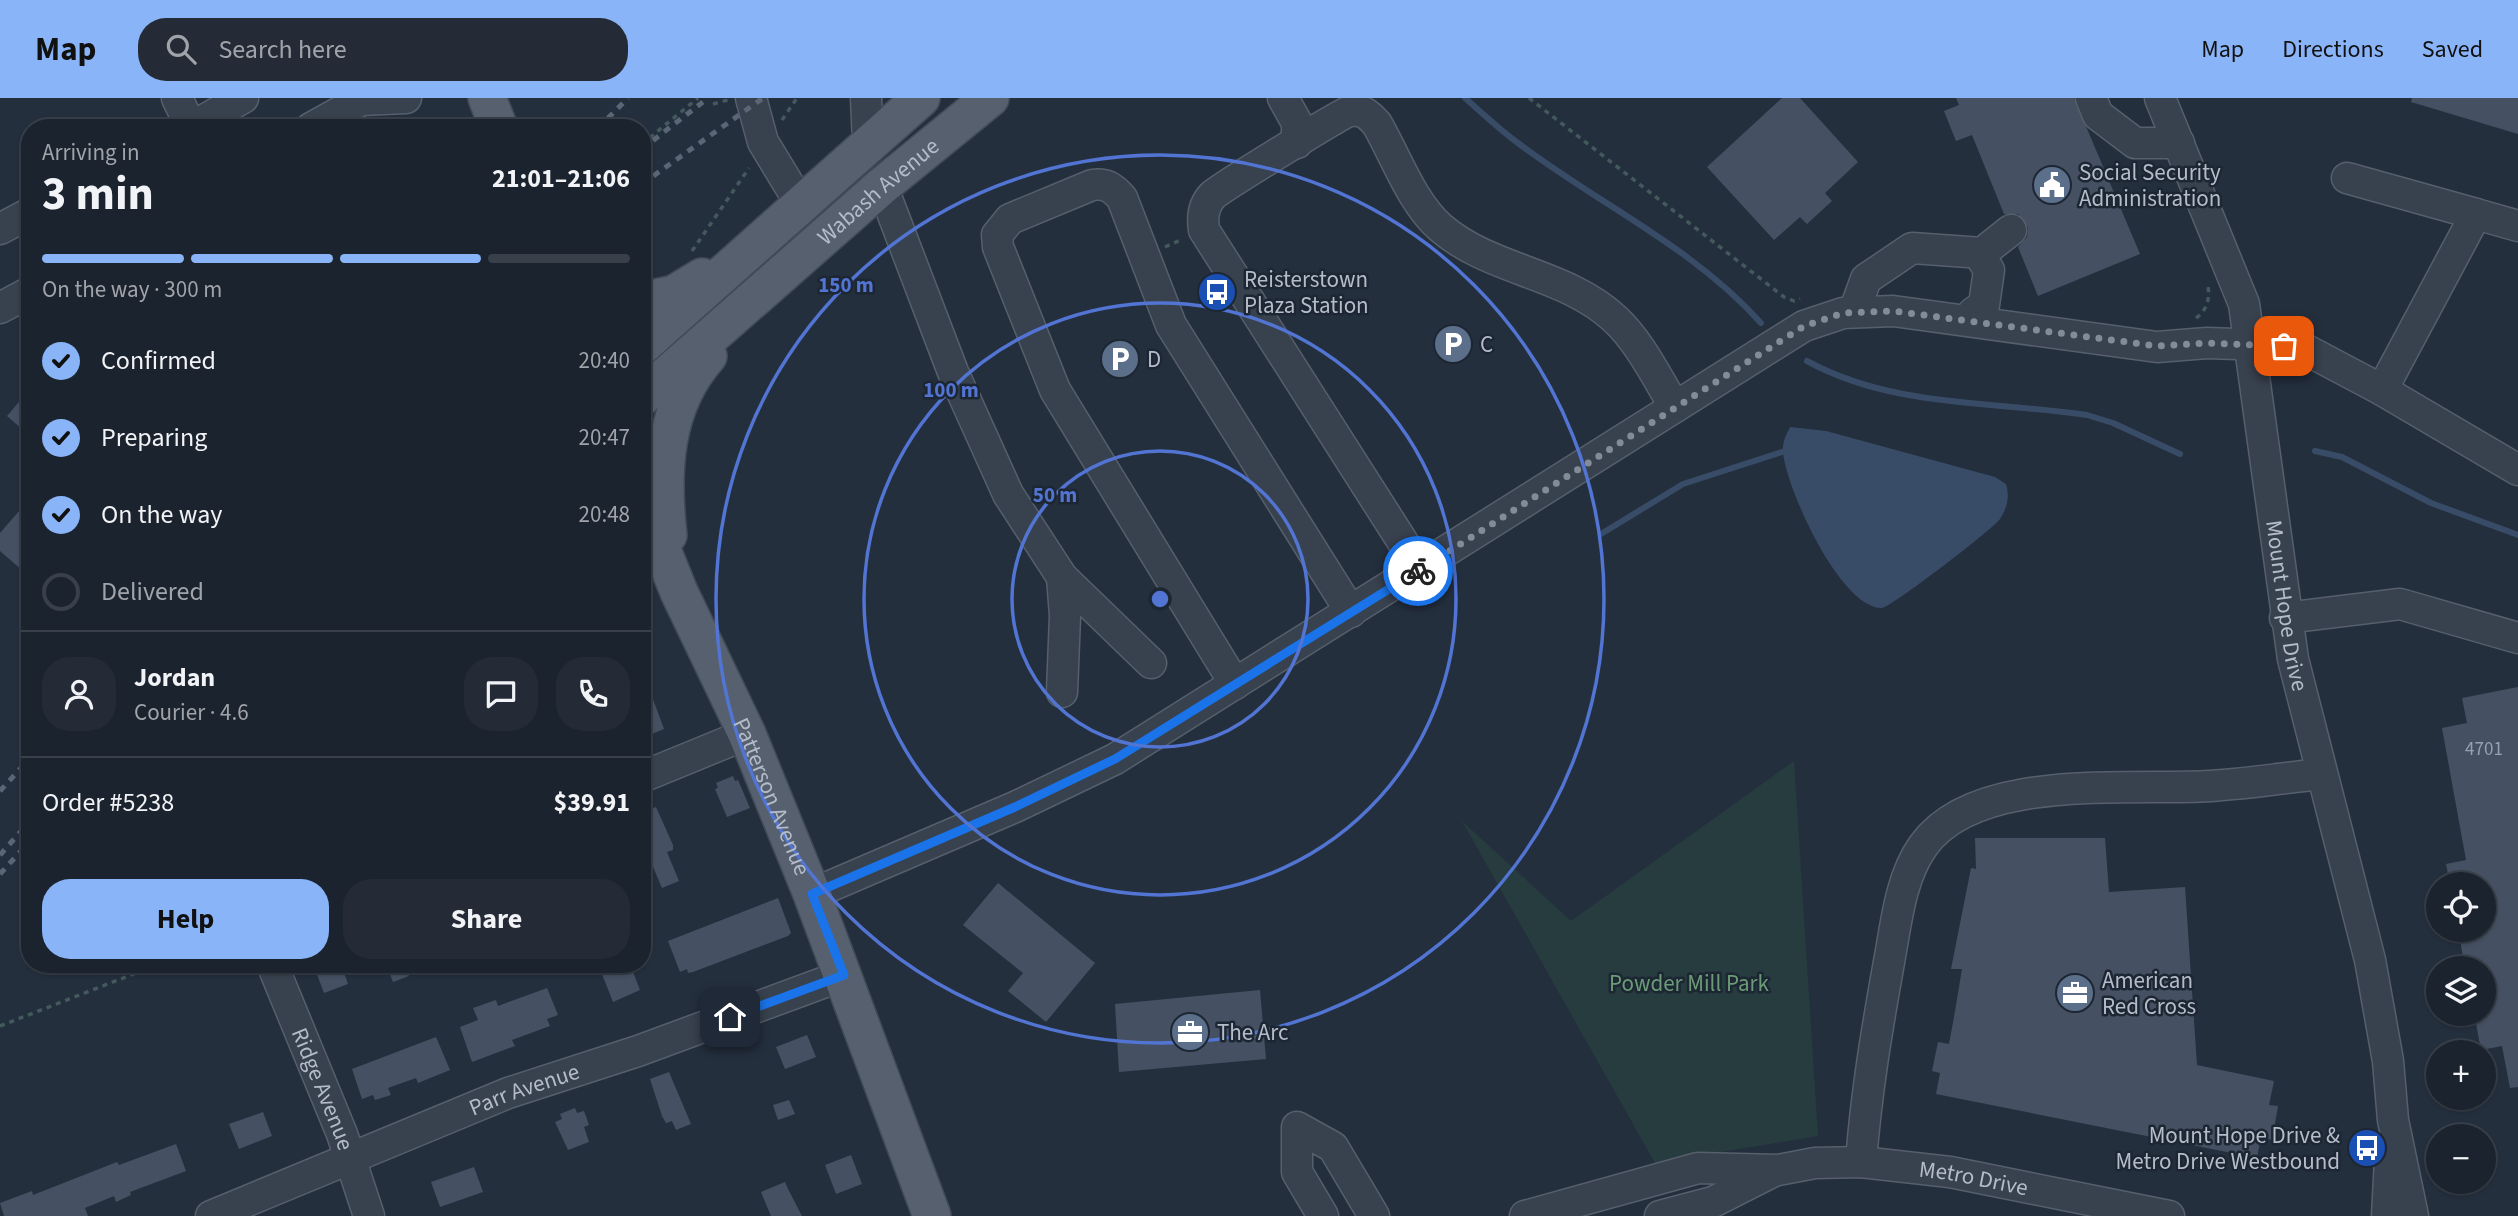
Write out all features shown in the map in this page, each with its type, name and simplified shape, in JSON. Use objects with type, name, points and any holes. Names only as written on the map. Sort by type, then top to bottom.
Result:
[{"type":"main road","points":[[487,98],[495,119]]},
{"type":"main road","name":"Wabash Avenue","points":[[651,338],[921,98]]},
{"type":"main road","name":"Wabash Avenue","points":[[651,389],[882,186],[990,98]]},
{"type":"main road","points":[[651,299],[674,294],[764,237]]},
{"type":"main road","points":[[679,592],[663,488],[668,436],[682,391],[705,360],[793,263]]},
{"type":"main road","name":"Patterson Avenue","points":[[651,523],[679,592],[747,734],[812,894],[844,975],[927,1215]]},
{"type":"street","points":[[177,98],[186,119]]},
{"type":"street","points":[[206,119],[243,98]]},
{"type":"street","points":[[327,119],[364,99],[405,98]]},
{"type":"street","points":[[751,98],[762,142],[800,204]]},
{"type":"street","points":[[866,98],[868,143]]},
{"type":"street","points":[[1283,98],[1297,123],[1297,143]]},
{"type":"street","points":[[2091,98],[2098,115],[2135,143],[2179,143]]},
{"type":"street","name":"Mount Hope Drive","points":[[2160,98],[2244,304],[2285,618],[2320,774],[2370,960],[2388,1061],[2393,1120],[2413,1216]]},
{"type":"street","points":[[1420,569],[1204,230],[1202,218],[1213,195],[1347,111],[1368,114],[1377,124],[1427,214],[1440,227],[1474,248],[1570,289],[1615,319],[1675,407]]},
{"type":"street","points":[[2347,177],[2518,226]]},
{"type":"street","points":[[1236,684],[1055,390],[998,247],[997,235],[1010,219],[1102,183],[1113,187],[1122,198],[1171,325],[1351,612]]},
{"type":"street","points":[[882,186],[953,372],[1009,494],[1062,577],[1151,663]]},
{"type":"street","points":[[2382,390],[2476,214]]},
{"type":"street","points":[[0,229],[21,218]]},
{"type":"street","points":[[1973,317],[1965,306],[1970,272],[1982,256],[2011,230]]},
{"type":"street","points":[[1854,312],[1867,279],[1912,248],[1982,256]]},
{"type":"street","points":[[0,308],[21,297]]},
{"type":"street","points":[[812,894],[1015,807],[1115,759],[1804,326],[1843,313],[1893,311],[1973,317],[2157,346],[2207,343],[2299,346],[2382,390],[2518,470]]},
{"type":"street","points":[[1062,577],[1065,616],[1062,692]]},
{"type":"street","points":[[2285,618],[2400,604],[2518,638]]},
{"type":"street","points":[[651,773],[747,734]]},
{"type":"street","points":[[1861,1162],[1870,1069],[1898,916],[1913,862],[1936,831],[1963,812],[2043,792],[2210,786],[2320,774]]},
{"type":"street","name":"Ridge Avenue","points":[[276,973],[342,1134],[369,1216]]},
{"type":"street","name":"Parr Avenue","points":[[211,1216],[508,1093],[638,1051],[844,975]]},
{"type":"street","name":"Mount Hope Drive","points":[[2387,1216],[2393,1120]]},
{"type":"street","points":[[1322,1216],[1297,1172],[1297,1127],[1333,1147],[1374,1216]]},
{"type":"street","name":"Metro Drive","points":[[1525,1216],[1698,1168],[1778,1170],[1815,1163],[1861,1162],[1950,1172],[2169,1216]]},
{"type":"street","name":"Metro Drive","points":[[1660,1216],[1713,1202],[1778,1170]]},
{"type":"path","points":[[651,137],[698,98]]},
{"type":"path","points":[[778,126],[797,98]]},
{"type":"path","points":[[686,259],[755,159]]},
{"type":"path","points":[[1144,255],[1204,230]]},
{"type":"path","points":[[0,1026],[136,973]]},
{"type":"green space","name":"Powder Mill Park","points":[[1794,761],[1818,1136],[1655,1163],[1462,821],[1571,921]]},
{"type":"water","points":[[1790,427],[1826,431],[1995,477],[2006,484],[2008,498],[2004,511],[2000,519],[1979,538],[1903,596],[1882,608],[1866,603],[1849,589],[1833,568],[1818,544],[1794,492],[1783,452]]},
{"type":"building","points":[[1782,98],[1800,98],[1858,162],[1825,193],[1832,201],[1807,224],[1800,217],[1774,240],[1707,167]]},
{"type":"building","name":"Social Security Administration","points":[[1956,98],[2074,98],[2140,254],[2038,296],[2018,247],[2027,237],[2028,227],[2018,214],[2004,214],[1972,135],[1956,141],[1944,111],[1959,105]]},
{"type":"building","points":[[2412,98],[2518,98],[2518,134],[2411,102]]},
{"type":"building","points":[[21,400],[21,428],[7,416]]},
{"type":"building","points":[[21,511],[21,569],[0,551],[0,533]]},
{"type":"building","points":[[2518,687],[2518,1087],[2510,1088],[2502,1046],[2496,1047],[2496,1040],[2479,1040],[2476,1026],[2496,1026],[2496,956],[2463,956],[2460,942],[2496,942],[2496,872],[2448,872],[2446,864],[2466,860],[2442,728],[2467,723],[2462,698]]},
{"type":"building","points":[[651,694],[664,729],[651,734]]},
{"type":"building","points":[[733,776],[735,781],[738,780],[750,808],[727,817],[715,789],[718,788],[716,783]]},
{"type":"building","points":[[656,807],[673,845],[673,850],[667,852],[679,881],[662,888],[651,862],[651,809]]},
{"type":"building","name":"American Red Cross","points":[[1975,838],[2105,838],[2109,892],[2185,887],[2197,1065],[2274,1081],[2269,1105],[2278,1106],[2272,1140],[2261,1137],[2257,1158],[1936,1094],[1940,1073],[1932,1071],[1938,1042],[1949,1044],[1954,1017],[1962,969],[1951,969],[1971,868],[1976,869]]},
{"type":"building","points":[[998,883],[1095,963],[1046,1022],[1008,991],[1023,973],[963,925]]},
{"type":"building","points":[[778,898],[791,933],[788,936],[693,972],[688,973],[687,969],[680,972],[668,941]]},
{"type":"building","points":[[316,973],[344,973],[348,984],[324,993]]},
{"type":"building","points":[[390,973],[408,973],[409,976],[393,982]]},
{"type":"building","points":[[602,973],[633,973],[640,990],[613,1002]]},
{"type":"building","points":[[547,988],[558,1015],[547,1019],[550,1026],[512,1040],[515,1046],[472,1062],[460,1027],[478,1020],[473,1008],[496,1000],[498,1006]]},
{"type":"building","name":"The Arc","points":[[1260,990],[1266,1059],[1119,1072],[1115,1004]]},
{"type":"building","points":[[807,1035],[816,1057],[785,1069],[776,1047]]},
{"type":"building","points":[[436,1037],[450,1070],[418,1083],[416,1078],[388,1088],[391,1095],[375,1100],[373,1095],[362,1099],[352,1069]]},
{"type":"building","points":[[669,1072],[691,1124],[676,1130],[672,1121],[666,1123],[662,1116],[650,1079]]},
{"type":"building","points":[[789,1100],[795,1114],[778,1120],[773,1105]]},
{"type":"building","points":[[575,1108],[577,1113],[584,1111],[589,1125],[584,1127],[589,1142],[568,1150],[555,1122],[562,1119],[560,1114]]},
{"type":"building","points":[[263,1112],[272,1136],[239,1149],[229,1124]]},
{"type":"building","points":[[176,1144],[186,1171],[130,1192],[131,1195],[116,1202],[114,1196],[85,1208],[88,1216],[4,1216],[0,1203],[32,1191],[33,1195],[117,1162],[119,1165]]},
{"type":"building","points":[[851,1155],[862,1184],[836,1194],[825,1165]]},
{"type":"building","points":[[474,1167],[483,1192],[440,1207],[431,1182]]},
{"type":"building","points":[[785,1182],[802,1216],[771,1216],[761,1192]]},
{"type":"waterway","points":[[1465,98],[1545,163],[1674,247],[1734,295],[1761,323]]},
{"type":"waterway","points":[[1807,361],[1840,376],[1908,395],[2087,415],[2113,423],[2180,454]]},
{"type":"waterway","points":[[2315,451],[2342,457],[2431,503],[2518,535]]},
{"type":"waterway","points":[[1601,534],[1683,484],[1782,452]]},
{"type":"railway","points":[[607,119],[628,98]]},
{"type":"railway","points":[[651,142],[708,98]]},
{"type":"railway","points":[[651,178],[763,98]]},
{"type":"railway","points":[[0,791],[21,768]]},
{"type":"railway","points":[[0,855],[21,831]]},
{"type":"railway","points":[[0,874],[21,851]]},
{"type":"way so far","points":[[1418,571],[1804,326],[1843,313],[1893,311],[2157,346],[2179,347],[2207,343],[2284,346]]},
{"type":"place","name":"Social Security Administration","points":[[2052,185]]},
{"type":"place","name":"Reisterstown Plaza Station","points":[[1217,292]]},
{"type":"place","name":"C","points":[[1453,344]]},
{"type":"place","name":"D","points":[[1120,359]]},
{"type":"place","name":"American Red Cross","points":[[2075,993]]},
{"type":"place","name":"The Arc","points":[[1190,1032]]},
{"type":"place","name":"Mount Hope Drive & Metro Drive Westbound","points":[[2367,1148]]},
{"type":"route","points":[[730,1017],[844,975],[812,894],[1015,807],[1115,759],[1418,571]]}]
